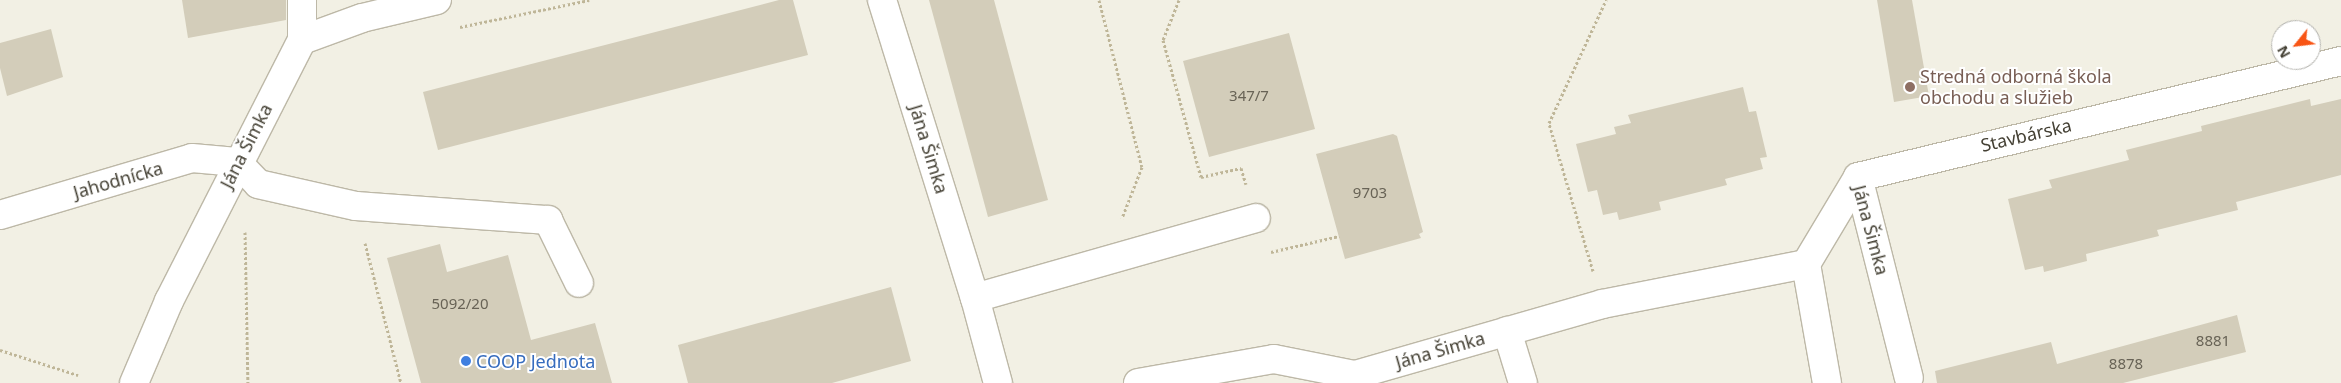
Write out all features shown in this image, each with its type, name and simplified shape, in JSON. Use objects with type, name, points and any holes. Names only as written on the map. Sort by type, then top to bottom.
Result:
[{"type":"street","points":[[302,0],[302,40],[362,18],[437,0]]},
{"type":"street","name":"Jána Šimka","points":[[882,0],[975,298],[998,383]]},
{"type":"street","name":"Jána Šimka","points":[[134,383],[169,301],[237,162],[302,40]]},
{"type":"street","name":"Stavbárska","points":[[1858,177],[2341,61]]},
{"type":"street","name":"Jahodnícka","points":[[0,215],[192,158],[237,162]]},
{"type":"street","points":[[237,162],[258,184],[356,206],[548,220],[579,283]]},
{"type":"street","name":"Jána Šimka","points":[[1138,383],[1274,359],[1356,375],[1602,304],[1806,264],[1858,177]]},
{"type":"street","name":"Jána Šimka","points":[[1858,177],[1909,378]]},
{"type":"street","points":[[975,298],[1256,218]]},
{"type":"street","points":[[1806,264],[1827,383]]},
{"type":"street","name":"Jána Šimka","points":[[1507,331],[1523,383]]},
{"type":"path","points":[[451,29],[589,0]]},
{"type":"path","points":[[1099,0],[1142,167],[1118,228]]},
{"type":"path","points":[[1179,0],[1164,40],[1201,177],[1241,168],[1268,253],[1338,236]]},
{"type":"path","points":[[1602,304],[1549,123],[1606,0]]},
{"type":"path","points":[[248,383],[245,231],[258,184]]},
{"type":"path","points":[[356,206],[401,383]]},
{"type":"path","points":[[0,350],[78,375]]},
{"type":"building","points":[[182,0],[286,0],[286,20],[188,38]]},
{"type":"building","points":[[779,0],[793,0],[808,55],[438,150],[423,92]]},
{"type":"building","points":[[929,0],[994,0],[1048,200],[988,217]]},
{"type":"building","points":[[1877,0],[1912,0],[1929,96],[1894,102]]},
{"type":"building","points":[[51,29],[63,77],[7,96],[0,68],[0,43]]},
{"type":"building","points":[[1289,33],[1315,129],[1209,157],[1183,61]]},
{"type":"building","points":[[1743,87],[1749,112],[1756,111],[1767,157],[1760,158],[1763,169],[1725,179],[1727,185],[1659,202],[1661,210],[1619,220],[1617,212],[1603,215],[1597,190],[1588,192],[1576,144],[1616,134],[1614,127],[1631,123],[1628,115]]},
{"type":"building","points":[[2310,99],[2311,106],[2341,99],[2341,175],[2236,202],[2238,210],[2157,230],[2159,236],[2086,254],[2087,261],[2044,272],[2043,266],[2025,270],[2008,199],[2052,188],[2049,180],[2129,160],[2126,150],[2202,131],[2201,126]]},
{"type":"building","points":[[1393,134],[1397,136],[1423,232],[1419,234],[1421,238],[1345,259],[1316,154]]},
{"type":"building","points":[[440,244],[447,272],[508,255],[531,340],[595,323],[612,383],[421,383],[387,258]]},
{"type":"building","points":[[891,287],[911,361],[832,383],[688,383],[678,345]]},
{"type":"building","points":[[2237,315],[2246,352],[2123,383],[1937,383],[1935,371],[2051,342],[2057,364]]},
{"type":"place","name":"Stredná odborná škola obchodu a služieb","points":[[1910,87]]},
{"type":"place","name":"COOP Jednota","points":[[466,361]]}]
